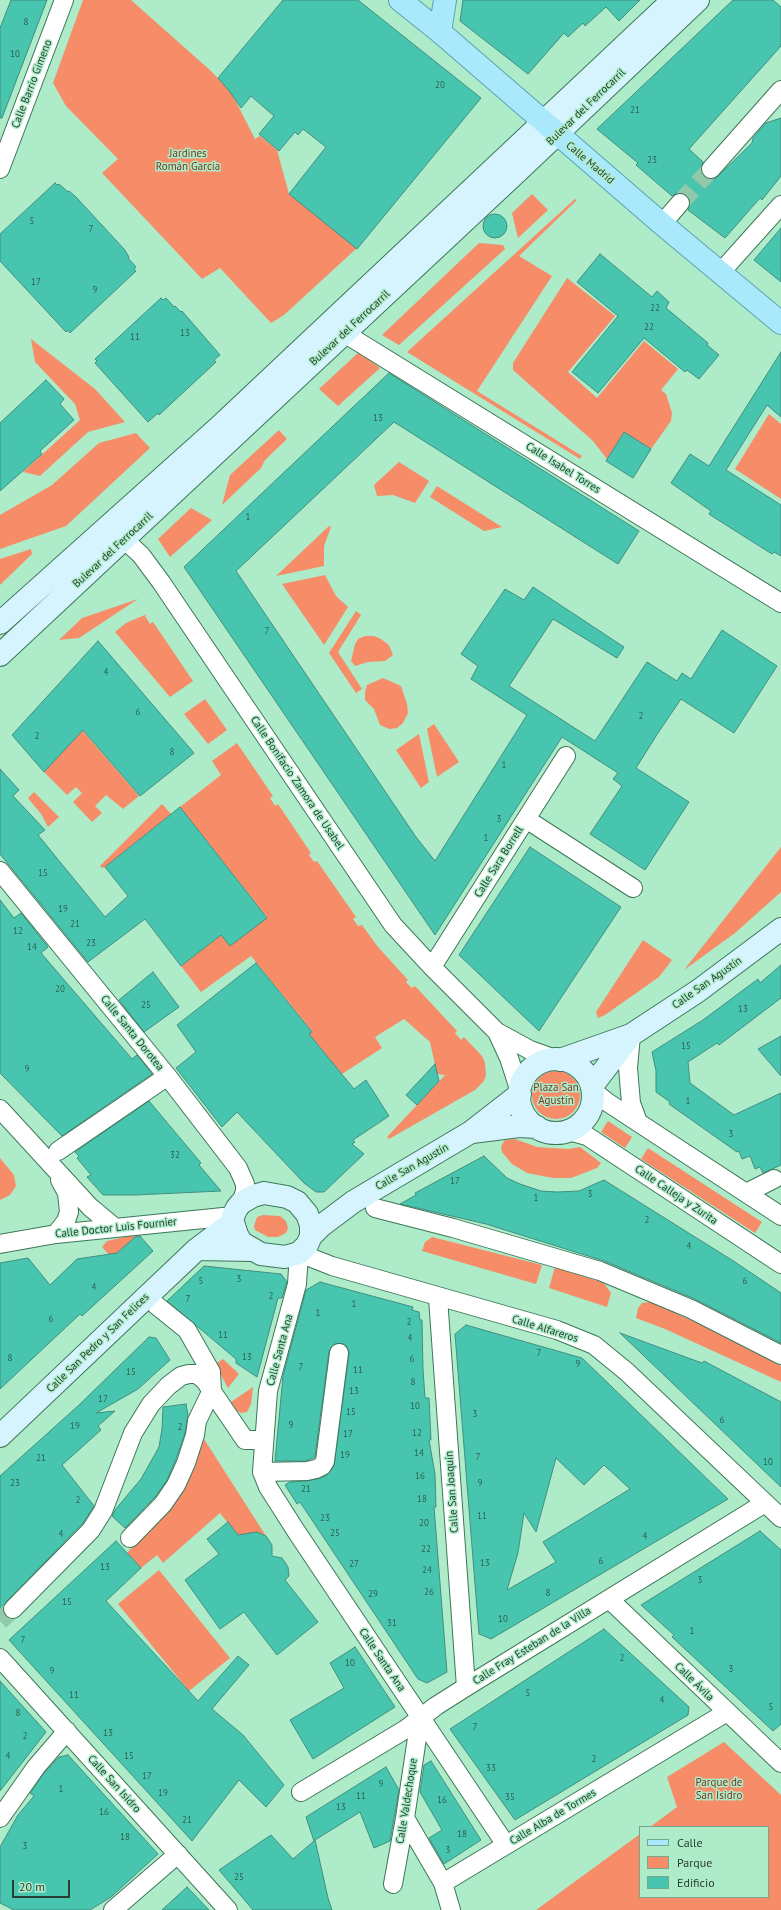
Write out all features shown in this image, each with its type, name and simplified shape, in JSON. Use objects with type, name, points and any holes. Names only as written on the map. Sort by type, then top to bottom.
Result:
[{"type":"main road","name":"Calle Madrid","points":[[400,0],[440,32],[662,224],[781,323]]},
{"type":"main road","points":[[440,32],[444,0]]},
{"type":"main road","name":"Bulevar del Ferrocarril","points":[[0,623],[116,533],[344,334],[550,128],[673,0]]},
{"type":"main road","name":"Bulevar del Ferrocarril","points":[[0,655],[218,428],[550,128],[698,0]]},
{"type":"main road","name":"Calle San Agustín","points":[[558,1059],[631,1035],[698,991],[781,929]]},
{"type":"main road","name":"Calle San Agustín","points":[[592,1088],[631,1035]]},
{"type":"main road","points":[[558,1059],[577,1065],[587,1075],[592,1088],[592,1107],[586,1118],[569,1131],[553,1133],[542,1131],[528,1120],[523,1111],[520,1093],[523,1080],[531,1070],[541,1063],[558,1059]]},
{"type":"main road","name":"Calle San Agustín","points":[[305,1245],[321,1226],[353,1202],[471,1132],[520,1093]]},
{"type":"main road","name":"Calle San Agustín","points":[[471,1132],[519,1126],[537,1127]]},
{"type":"main road","points":[[264,1193],[287,1197],[297,1202],[307,1214],[311,1226],[305,1245],[285,1257],[262,1254],[251,1250],[242,1243],[236,1235],[235,1213],[253,1196],[264,1193]]},
{"type":"main road","name":"Calle San Agustín","points":[[297,1202],[313,1206],[329,1207],[353,1202]]},
{"type":"main road","name":"Calle San Pedro y San Felices","points":[[0,1436],[235,1213]]},
{"type":"main road","points":[[197,1249],[251,1250]]},
{"type":"street","name":"Calle Barrio Gimeno","points":[[0,169],[64,0]]},
{"type":"street","points":[[711,169],[781,90]]},
{"type":"street","points":[[662,224],[680,203]]},
{"type":"street","points":[[720,273],[781,205]]},
{"type":"street","name":"Calle Isabel Torres","points":[[344,334],[452,398],[781,603]]},
{"type":"street","name":"Calle Bonifacio Zamora de Usabel","points":[[116,533],[141,555],[161,582],[393,925],[432,967],[497,1032],[530,1050],[558,1059]]},
{"type":"street","name":"Calle Sara Borrell","points":[[432,967],[566,756]]},
{"type":"street","points":[[526,819],[633,888]]},
{"type":"street","name":"Calle Santa Dorotea","points":[[0,871],[168,1077],[238,1168],[245,1184],[245,1192],[235,1213]]},
{"type":"street","name":"Calle Bonifacio Zamora de Usabel","points":[[497,1032],[509,1058],[520,1093]]},
{"type":"street","points":[[631,1035],[628,1068],[631,1103],[638,1122]]},
{"type":"street","name":"Calle Santa Dorotea","points":[[58,1150],[162,1080]]},
{"type":"street","points":[[592,1088],[607,1102],[781,1216]]},
{"type":"street","points":[[0,1109],[90,1207],[114,1227]]},
{"type":"street","name":"Calle Calleja y Zurita","points":[[569,1131],[587,1136],[781,1264]]},
{"type":"street","points":[[56,1170],[69,1204],[66,1221],[56,1234]]},
{"type":"street","points":[[746,1193],[774,1179]]},
{"type":"street","points":[[374,1208],[454,1228],[600,1272],[691,1309],[781,1355]]},
{"type":"street","name":"Calle Doctor Luis Fournier","points":[[0,1244],[56,1234],[235,1213]]},
{"type":"street","name":"Calle Alfareros","points":[[305,1245],[332,1266],[438,1298],[557,1330],[594,1346],[627,1372],[781,1518]]},
{"type":"street","name":"Calle Santa Ana","points":[[305,1245],[297,1284],[268,1391],[262,1472],[268,1488],[296,1531],[506,1846]]},
{"type":"street","name":"Calle San Joaquín","points":[[438,1298],[466,1687]]},
{"type":"street","name":"Calle San Pedro y San Felices","points":[[156,1305],[187,1330],[211,1372],[212,1390],[236,1430],[244,1440],[264,1440]]},
{"type":"street","points":[[262,1472],[307,1471],[316,1470],[322,1466],[325,1461],[339,1353]]},
{"type":"street","points":[[13,1609],[91,1530],[103,1511],[133,1432],[150,1404],[168,1386],[181,1376],[197,1374],[212,1390],[197,1421],[195,1435],[188,1456],[176,1485],[163,1504],[130,1538]]},
{"type":"street","name":"Calle Fray Esteban de la Villa","points":[[301,1792],[406,1729],[466,1687],[765,1503]]},
{"type":"street","name":"Calle Ávila","points":[[609,1599],[781,1763]]},
{"type":"street","name":"Calle San Isidro","points":[[0,1658],[228,1910]]},
{"type":"street","name":"Calle Alba de Tormes","points":[[443,1883],[727,1712]]},
{"type":"street","name":"Calle Valdechoque","points":[[393,1884],[405,1818],[420,1718]]},
{"type":"street","points":[[1,1813],[36,1767],[67,1731]]},
{"type":"street","points":[[405,1818],[443,1883],[452,1910]]},
{"type":"street","points":[[113,1910],[178,1854]]},
{"type":"green space","name":"Jardines Román García","points":[[83,0],[131,0],[211,71],[231,92],[255,139],[260,136],[277,150],[289,194],[357,248],[284,315],[271,323],[220,268],[202,279],[102,173],[118,159],[66,106],[53,83]]},
{"type":"green space","points":[[532,194],[548,210],[518,238],[512,213]]},
{"type":"green space","points":[[575,199],[577,200],[519,256],[552,276],[477,391],[582,456],[580,459],[407,352]]},
{"type":"green space","points":[[479,243],[503,245],[505,249],[399,345],[382,335]]},
{"type":"green space","points":[[567,278],[615,316],[568,372],[597,398],[644,341],[678,369],[661,390],[666,394],[672,413],[671,421],[651,449],[624,432],[607,459],[593,441],[513,370],[513,363]]},
{"type":"green space","points":[[31,339],[95,389],[125,422],[88,432],[40,476],[23,472],[80,420],[75,404],[35,362]]},
{"type":"green space","points":[[359,352],[380,368],[338,406],[319,389]]},
{"type":"green space","points":[[769,414],[781,424],[781,499],[735,469]]},
{"type":"green space","points":[[279,430],[287,439],[265,460],[261,468],[222,505],[230,475]]},
{"type":"green space","points":[[136,433],[150,448],[66,526],[0,549],[0,515],[52,485],[99,443]]},
{"type":"green space","points":[[399,462],[429,481],[415,503],[393,495],[377,496],[374,485]]},
{"type":"green space","points":[[437,486],[502,527],[484,531],[430,497]]},
{"type":"green space","points":[[191,508],[212,520],[170,557],[158,539]]},
{"type":"green space","points":[[329,526],[331,527],[324,546],[324,566],[276,576]]},
{"type":"green space","points":[[31,549],[32,554],[0,585],[0,559]]},
{"type":"green space","points":[[325,575],[336,596],[348,607],[324,645],[282,584]]},
{"type":"green space","points":[[138,599],[79,638],[59,640],[82,618]]},
{"type":"green space","points":[[356,611],[361,615],[338,652],[362,689],[356,693],[329,653]]},
{"type":"green space","points":[[147,614],[145,616],[150,624],[153,622],[193,681],[170,697],[115,632],[126,623]]},
{"type":"green space","points":[[365,636],[374,636],[381,639],[389,645],[393,655],[385,661],[368,662],[355,666],[351,661],[355,644],[358,639]]},
{"type":"green space","points":[[383,678],[401,686],[407,704],[408,713],[403,723],[397,728],[389,729],[380,725],[374,709],[365,700],[367,685]]},
{"type":"green space","points":[[205,699],[227,730],[208,744],[184,714]]},
{"type":"green space","points":[[434,724],[459,762],[437,777],[427,729]]},
{"type":"green space","points":[[82,730],[139,796],[123,809],[106,795],[95,806],[102,813],[92,822],[73,802],[82,793],[76,787],[67,795],[44,772]]},
{"type":"green space","points":[[419,734],[429,782],[421,788],[396,750]]},
{"type":"green space","points":[[237,743],[273,796],[270,798],[275,806],[278,804],[311,853],[309,855],[314,862],[317,861],[356,917],[353,919],[358,926],[362,925],[378,947],[408,980],[406,982],[412,988],[415,986],[457,1031],[455,1033],[461,1040],[464,1037],[482,1056],[485,1063],[486,1075],[484,1081],[475,1090],[389,1139],[387,1137],[445,1075],[437,1074],[430,1042],[404,1019],[375,1037],[382,1048],[342,1074],[309,1034],[312,1031],[251,956],[201,992],[181,966],[221,935],[230,946],[267,917],[180,807],[221,775],[212,761]]},
{"type":"green space","points":[[34,792],[59,817],[48,827],[41,814],[28,798]]},
{"type":"green space","points":[[162,804],[171,814],[102,868],[100,866]]},
{"type":"green space","points":[[781,847],[781,892],[735,933],[684,970]]},
{"type":"green space","points":[[643,940],[672,960],[659,977],[605,1015],[598,1018],[596,1012]]},
{"type":"green space","name":"Plaza San Agustín","points":[[556,1071],[565,1073],[573,1078],[578,1086],[580,1095],[578,1104],[573,1112],[565,1117],[556,1119],[547,1117],[539,1112],[534,1104],[532,1095],[534,1086],[539,1078],[547,1073]]},
{"type":"green space","points":[[608,1121],[632,1137],[625,1148],[601,1132]]},
{"type":"green space","points":[[515,1139],[537,1147],[568,1149],[580,1147],[601,1163],[597,1168],[571,1178],[553,1178],[527,1173],[512,1164],[502,1152],[501,1146],[505,1140]]},
{"type":"green space","points":[[648,1148],[762,1222],[755,1233],[641,1159]]},
{"type":"green space","points":[[0,1158],[14,1175],[16,1186],[10,1195],[0,1200]]},
{"type":"green space","points":[[263,1215],[280,1216],[286,1221],[288,1228],[286,1233],[278,1237],[268,1237],[255,1230],[254,1226],[257,1217]]},
{"type":"green space","points":[[138,1234],[112,1258],[102,1247],[107,1241]]},
{"type":"green space","points":[[432,1237],[542,1265],[536,1284],[422,1251],[425,1242]]},
{"type":"green space","points":[[555,1267],[604,1283],[611,1293],[607,1307],[549,1288]]},
{"type":"green space","points":[[651,1302],[699,1324],[781,1366],[781,1382],[665,1329],[636,1318],[638,1308],[642,1303]]},
{"type":"green space","points":[[223,1359],[239,1374],[228,1388],[215,1364]]},
{"type":"green space","points":[[253,1387],[251,1404],[247,1412],[241,1413],[236,1410],[231,1402]]},
{"type":"green space","points":[[204,1439],[266,1536],[257,1532],[247,1534],[240,1538],[220,1513],[163,1563],[157,1555],[141,1568],[127,1553],[166,1509],[185,1483]]},
{"type":"green space","points":[[159,1570],[230,1658],[189,1691],[118,1604]]},
{"type":"green space","name":"Parque de San Isidro","points":[[724,1742],[781,1795],[781,1910],[536,1910],[639,1835],[639,1898],[769,1898],[769,1826],[651,1826],[677,1807],[667,1777]]},
{"type":"building","points":[[11,0],[47,0],[2,118],[0,118],[0,28]]},
{"type":"building","points":[[283,0],[358,0],[481,98],[357,249],[289,194],[326,147],[303,129],[298,135],[295,132],[279,151],[259,134],[274,116],[251,96],[241,108],[218,78]]},
{"type":"building","points":[[463,0],[640,0],[619,21],[606,7],[585,26],[583,23],[568,37],[564,33],[528,74],[460,21]]},
{"type":"building","points":[[733,0],[773,0],[781,7],[781,46],[689,149],[703,162],[701,167],[704,177],[715,179],[752,143],[753,138],[766,123],[781,118],[781,176],[762,200],[760,198],[725,238],[688,210],[690,200],[687,195],[677,193],[672,196],[636,165],[638,163],[597,129]]},
{"type":"building","points":[[55,183],[57,185],[59,184],[76,197],[124,249],[129,257],[128,258],[136,267],[134,269],[136,271],[70,333],[68,330],[66,332],[0,261],[0,234]]},
{"type":"building","points":[[495,214],[500,215],[506,221],[506,231],[500,237],[495,238],[490,237],[484,231],[483,226],[484,221],[490,215]]},
{"type":"building","points":[[781,228],[781,282],[754,260]]},
{"type":"building","points":[[600,254],[652,297],[657,291],[669,302],[666,308],[708,343],[707,345],[719,355],[699,379],[687,370],[685,372],[644,338],[598,393],[572,372],[618,316],[577,282]]},
{"type":"building","points":[[161,298],[163,300],[166,298],[174,307],[175,306],[181,312],[182,311],[220,355],[214,360],[216,362],[159,415],[158,413],[148,422],[95,363],[97,361],[95,359]]},
{"type":"building","points":[[781,352],[781,417],[767,405],[726,470],[781,505],[781,556],[774,552],[772,554],[715,518],[709,514],[711,511],[671,483],[690,454],[709,466]]},
{"type":"building","points":[[389,373],[639,531],[618,564],[394,422],[236,571],[416,837],[435,861],[527,715],[471,679],[478,666],[461,654],[505,589],[524,600],[533,587],[624,647],[617,658],[553,619],[509,686],[595,741],[647,662],[677,681],[682,673],[691,679],[722,630],[777,666],[734,733],[681,699],[658,733],[636,768],[689,802],[645,870],[590,834],[622,786],[613,779],[618,773],[562,737],[435,935],[184,567]]},
{"type":"building","points":[[46,380],[64,399],[60,404],[74,420],[40,451],[42,454],[0,491],[0,423]]},
{"type":"building","points":[[624,432],[651,449],[633,478],[606,461]]},
{"type":"building","points":[[98,641],[194,753],[140,796],[83,730],[44,772],[12,735]]},
{"type":"building","points":[[0,769],[19,790],[13,796],[45,830],[38,835],[105,917],[128,896],[105,867],[180,807],[267,918],[230,946],[221,935],[181,966],[145,919],[88,962],[0,854]]},
{"type":"building","points":[[530,847],[621,907],[539,1031],[459,955]]},
{"type":"building","points":[[0,900],[14,918],[21,913],[48,947],[41,953],[132,1059],[137,1055],[152,1074],[62,1136],[0,1073]]},
{"type":"building","points":[[256,963],[312,1032],[309,1034],[354,1089],[366,1080],[389,1116],[353,1140],[355,1142],[352,1144],[364,1154],[324,1192],[316,1192],[304,1183],[237,1112],[222,1127],[176,1068],[196,1052],[177,1025]]},
{"type":"building","points":[[781,965],[781,998],[719,1045],[717,1043],[688,1062],[690,1083],[734,1115],[781,1093],[781,1165],[763,1173],[760,1167],[755,1169],[750,1156],[742,1159],[739,1151],[737,1152],[669,1104],[670,1102],[656,1092],[656,1071],[652,1052],[703,1020],[758,979],[760,983]]},
{"type":"building","points":[[153,972],[179,1007],[144,1032],[119,1000]]},
{"type":"building","points":[[781,1036],[781,1076],[758,1049]]},
{"type":"building","points":[[435,1064],[439,1081],[417,1105],[406,1095]]},
{"type":"building","points":[[149,1101],[201,1163],[199,1165],[221,1191],[103,1195],[87,1177],[91,1175],[77,1158],[79,1156],[75,1152]]},
{"type":"building","points":[[484,1156],[507,1178],[541,1191],[579,1191],[604,1180],[735,1262],[781,1293],[781,1343],[695,1299],[604,1261],[486,1224],[400,1204],[416,1195],[415,1193]]},
{"type":"building","points":[[140,1236],[153,1251],[82,1316],[80,1314],[0,1389],[0,1263],[28,1258],[50,1285],[77,1259],[117,1253],[135,1237]]},
{"type":"building","points":[[204,1266],[281,1274],[287,1282],[282,1298],[278,1298],[257,1377],[236,1363],[236,1359],[167,1301]]},
{"type":"building","points":[[320,1282],[413,1307],[412,1310],[419,1312],[420,1320],[422,1320],[425,1398],[429,1398],[431,1440],[429,1440],[435,1474],[436,1507],[434,1507],[447,1672],[427,1683],[418,1679],[300,1502],[297,1504],[285,1485],[290,1482],[321,1478],[327,1475],[334,1466],[349,1354],[345,1344],[335,1344],[329,1351],[315,1457],[306,1461],[275,1461],[283,1376],[306,1290]]},
{"type":"building","points":[[466,1325],[582,1358],[728,1499],[491,1639],[479,1634],[455,1334]],"holes":[[[556,1458],[584,1485],[604,1465],[630,1489],[543,1542],[556,1562],[507,1590],[518,1553],[524,1513],[536,1532]]]},
{"type":"building","points":[[620,1333],[702,1363],[704,1361],[781,1402],[781,1487]]},
{"type":"building","points":[[149,1337],[156,1338],[170,1360],[138,1389],[96,1413],[115,1411],[98,1426],[101,1430],[62,1465],[94,1506],[83,1523],[6,1602],[3,1612],[0,1615],[0,1476],[79,1405]]},
{"type":"building","points":[[186,1404],[188,1415],[185,1433],[167,1480],[155,1497],[125,1528],[112,1516],[115,1510],[141,1479],[159,1447],[163,1407]]},
{"type":"building","points":[[228,1522],[238,1535],[257,1532],[266,1536],[272,1545],[272,1556],[282,1558],[288,1567],[289,1576],[285,1580],[318,1622],[277,1655],[244,1612],[220,1629],[185,1580],[219,1554],[207,1539]]},
{"type":"building","points":[[760,1531],[781,1550],[781,1724],[773,1731],[672,1637],[674,1635],[641,1605]]},
{"type":"building","points":[[116,1541],[141,1568],[106,1601],[198,1701],[238,1656],[249,1665],[212,1709],[243,1735],[284,1785],[266,1807],[239,1780],[192,1841],[9,1640]]},
{"type":"building","points":[[604,1629],[689,1707],[688,1715],[515,1820],[450,1729]]},
{"type":"building","points":[[355,1647],[395,1707],[313,1759],[290,1720],[344,1688],[330,1663]]},
{"type":"building","points":[[0,1681],[46,1732],[0,1791]]},
{"type":"building","points":[[68,1755],[158,1854],[111,1897],[90,1910],[14,1910],[0,1903],[0,1847],[18,1815],[34,1796],[30,1793],[44,1773],[59,1757]]},
{"type":"building","points":[[431,1761],[481,1840],[444,1864],[429,1838],[442,1830],[420,1792],[424,1765]]},
{"type":"building","points":[[386,1767],[399,1790],[390,1841],[374,1848],[360,1812],[315,1840],[332,1910],[253,1910],[219,1870],[271,1835],[293,1859],[314,1841],[306,1817]]},
{"type":"building","points":[[187,1887],[209,1910],[162,1910]]},
{"type":"tunnel","points":[[680,203],[711,169]]},
{"type":"tunnel","points":[[0,1621],[13,1609]]}]
